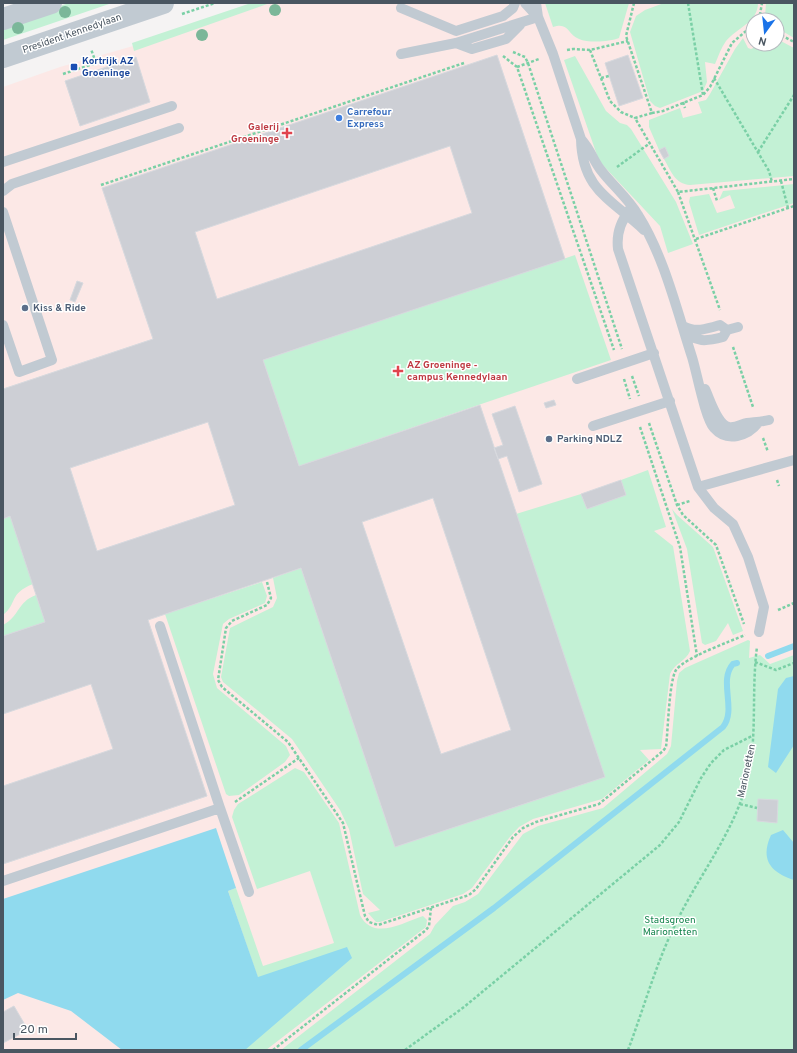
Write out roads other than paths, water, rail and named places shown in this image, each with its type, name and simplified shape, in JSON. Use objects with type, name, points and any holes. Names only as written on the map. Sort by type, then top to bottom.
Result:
[{"type":"street","points":[[3,19],[51,3]]},
{"type":"street","name":"President Kennedylaan","points":[[3,45],[128,3]]},
{"type":"street","name":"President Kennedylaan","points":[[3,57],[163,3]]},
{"type":"lane","points":[[401,8],[456,31],[503,16],[513,8],[515,3]]},
{"type":"lane","points":[[525,3],[538,17]]},
{"type":"lane","points":[[536,3],[538,17],[553,54],[581,139],[581,152],[592,184],[613,205],[648,234]]},
{"type":"lane","points":[[401,54],[456,44],[538,17]]},
{"type":"lane","points":[[456,44],[472,49],[506,39],[522,22]]},
{"type":"lane","points":[[3,162],[172,106]]},
{"type":"lane","points":[[3,191],[12,184],[179,128]]},
{"type":"lane","points":[[581,139],[590,149],[599,168],[632,206],[657,252],[698,376],[721,424],[730,427],[769,420]]},
{"type":"lane","points":[[632,206],[618,231],[618,248],[698,487],[714,508],[732,524],[748,557],[764,607],[759,632]]},
{"type":"lane","points":[[3,212],[52,360],[19,372],[3,325]]},
{"type":"lane","points":[[681,325],[694,330],[705,330],[720,325],[727,330],[738,327]]},
{"type":"lane","points":[[577,379],[654,353]]},
{"type":"lane","points":[[593,426],[670,401]]},
{"type":"lane","points":[[698,487],[794,460]]},
{"type":"lane","points":[[160,626],[249,892]]},
{"type":"lane","points":[[3,881],[220,808]]},
{"type":"water","points":[[794,676],[794,745],[776,773],[768,767],[778,689],[786,678]]},
{"type":"water","points":[[216,828],[236,888],[228,891],[258,977],[347,947],[352,958],[245,1050],[122,1050],[71,1011],[18,993],[3,1000],[3,899]]},
{"type":"water","points":[[783,830],[794,843],[794,880],[773,869],[767,858],[768,843],[771,835]]},
{"type":"waterway","points":[[768,656],[794,646]]},
{"type":"waterway","points":[[301,1050],[494,908],[723,727],[727,720],[728,712],[727,678],[733,664],[737,663]]},
{"type":"place","name":"Kortrijk AZ Groeninge","points":[[74,67]]},
{"type":"place","name":"Carrefour Express","points":[[339,118]]},
{"type":"place","name":"Galerij Groeninge","points":[[287,133]]},
{"type":"place","name":"Kiss & Ride","points":[[25,308]]},
{"type":"place","name":"AZ Groeninge - campus Kennedylaan","points":[[398,371]]},
{"type":"place","name":"Parking NDLZ","points":[[549,439]]},
{"type":"park label","name":"Stadsgroen Marionetten","points":[[670,926]]}]
